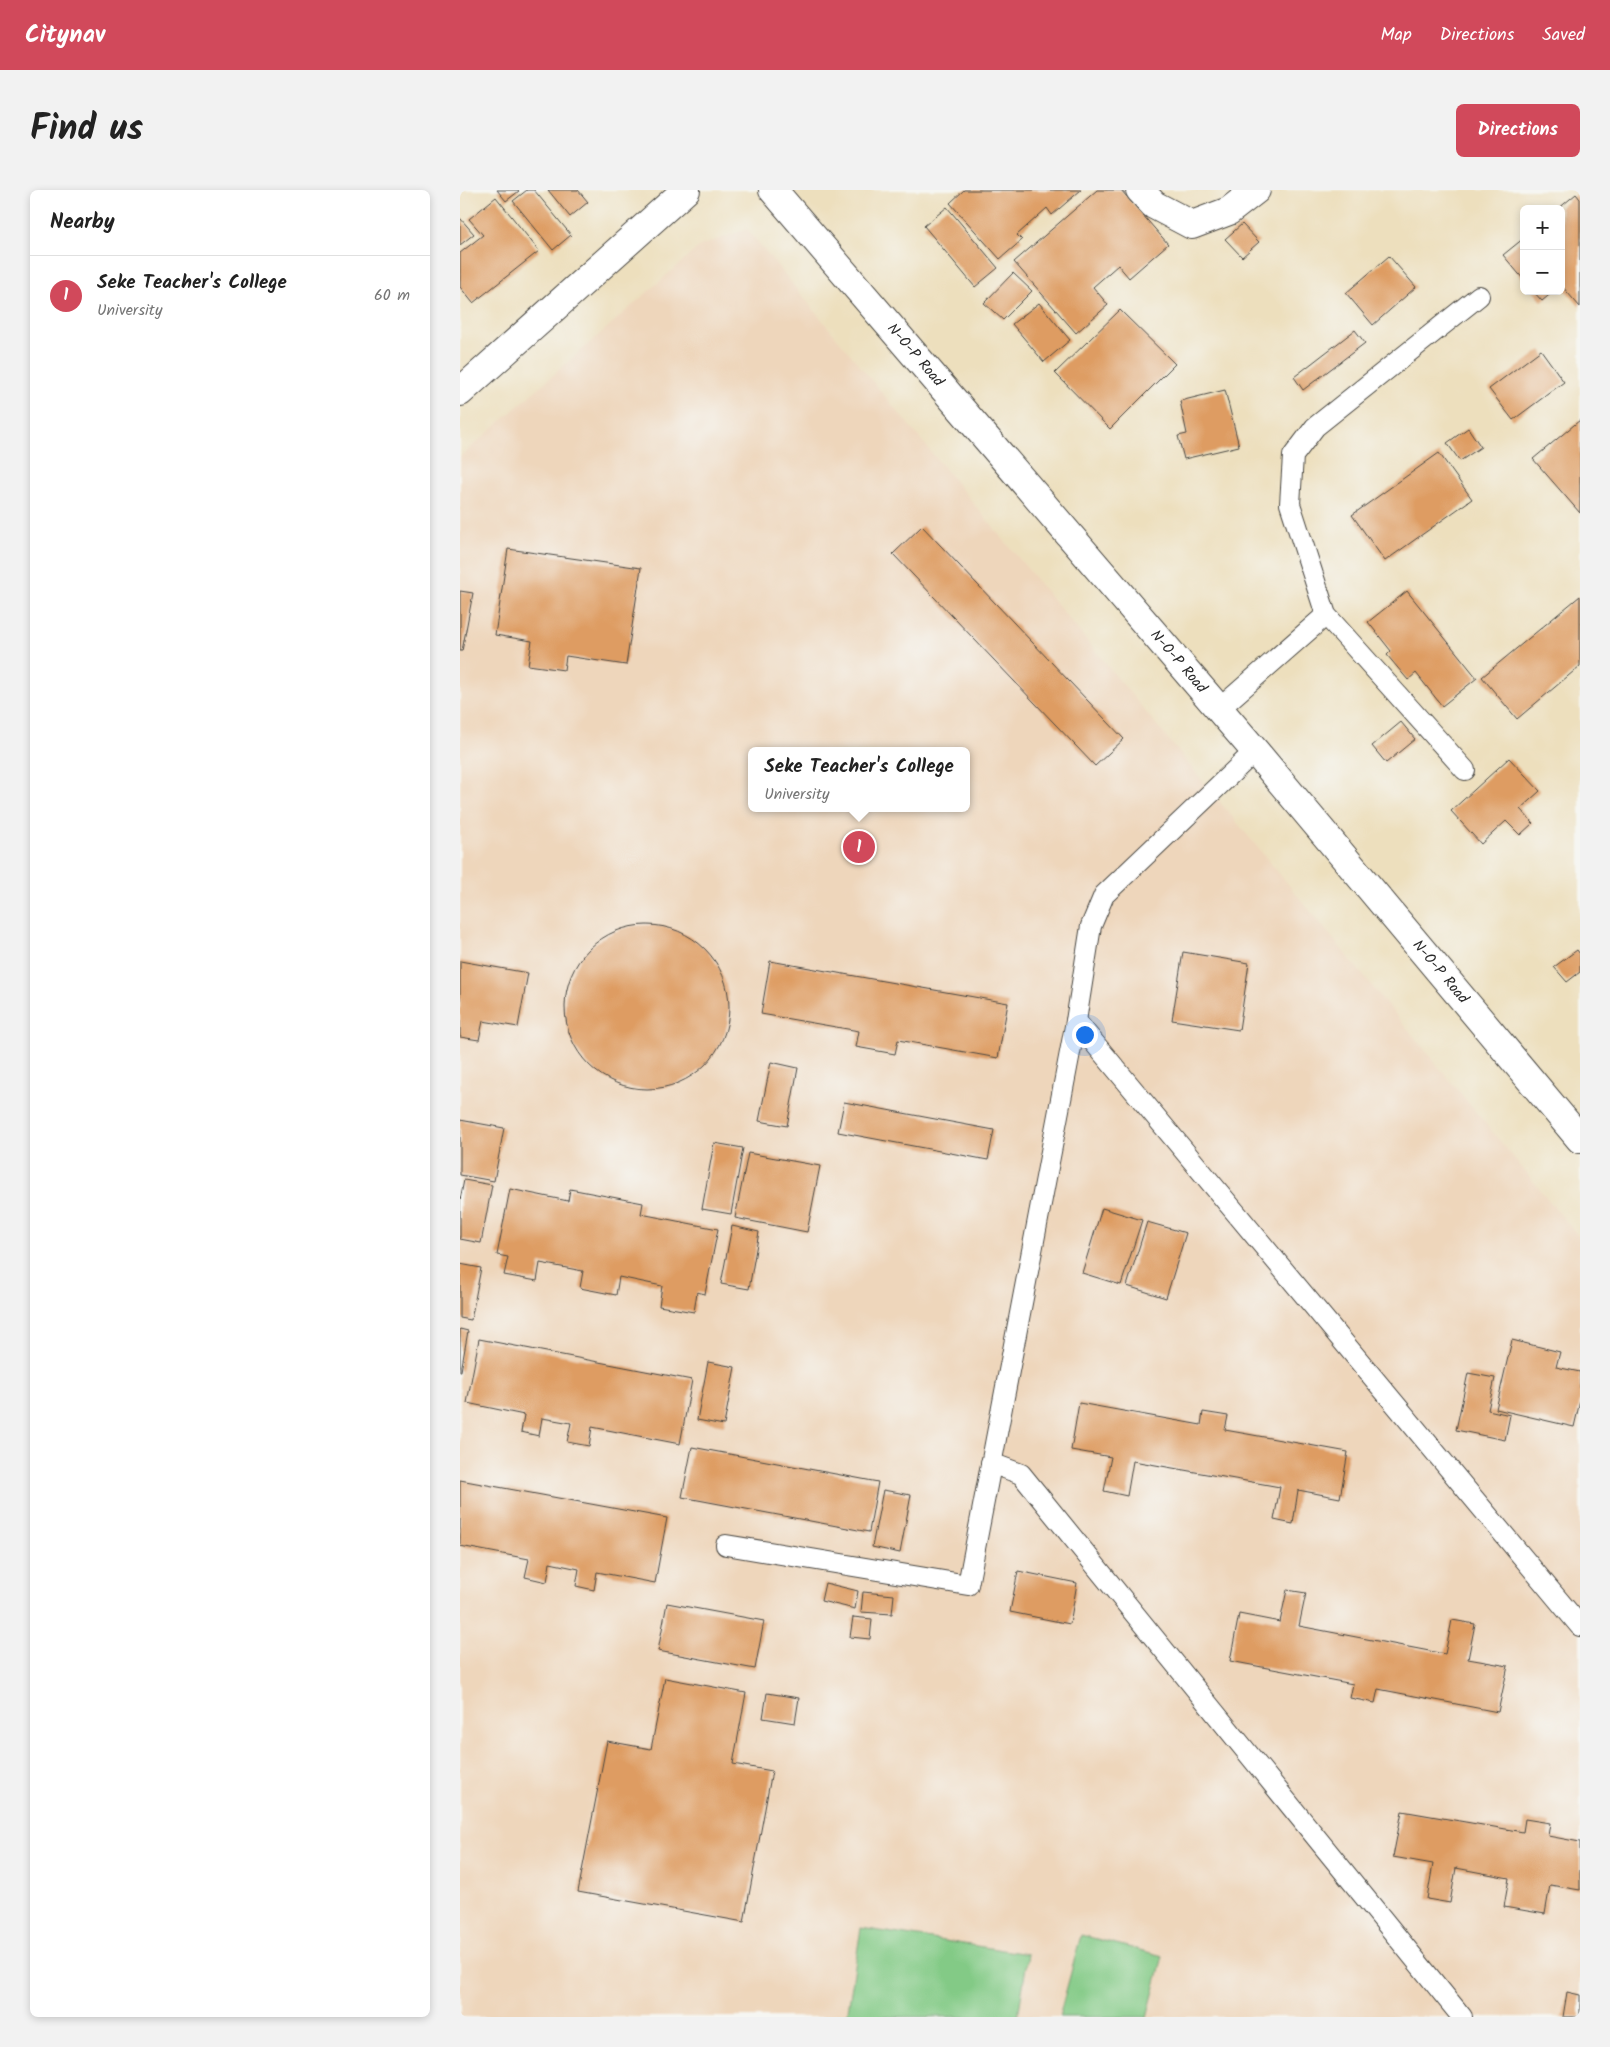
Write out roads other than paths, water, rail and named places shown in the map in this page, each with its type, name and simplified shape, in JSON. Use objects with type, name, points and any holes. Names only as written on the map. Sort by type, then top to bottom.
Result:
[{"type":"street","points":[[462,387],[686,190]]},
{"type":"street","name":"N-O-P Road","points":[[773,190],[1255,751],[1580,1139]]},
{"type":"street","points":[[1140,190],[1154,205],[1192,225],[1230,211],[1256,190]]},
{"type":"lane","points":[[1466,770],[1326,615],[1290,504],[1293,456],[1315,427],[1479,296]]},
{"type":"lane","points":[[1219,709],[1326,615]]},
{"type":"lane","points":[[726,1545],[968,1585],[1076,1020],[1091,926],[1104,895],[1255,751]]},
{"type":"lane","points":[[1076,1020],[1580,1626]]},
{"type":"lane","points":[[991,1463],[1021,1474],[1462,2017]]},
{"type":"place","name":"Seke Teacher's College","points":[[859,847]]}]
